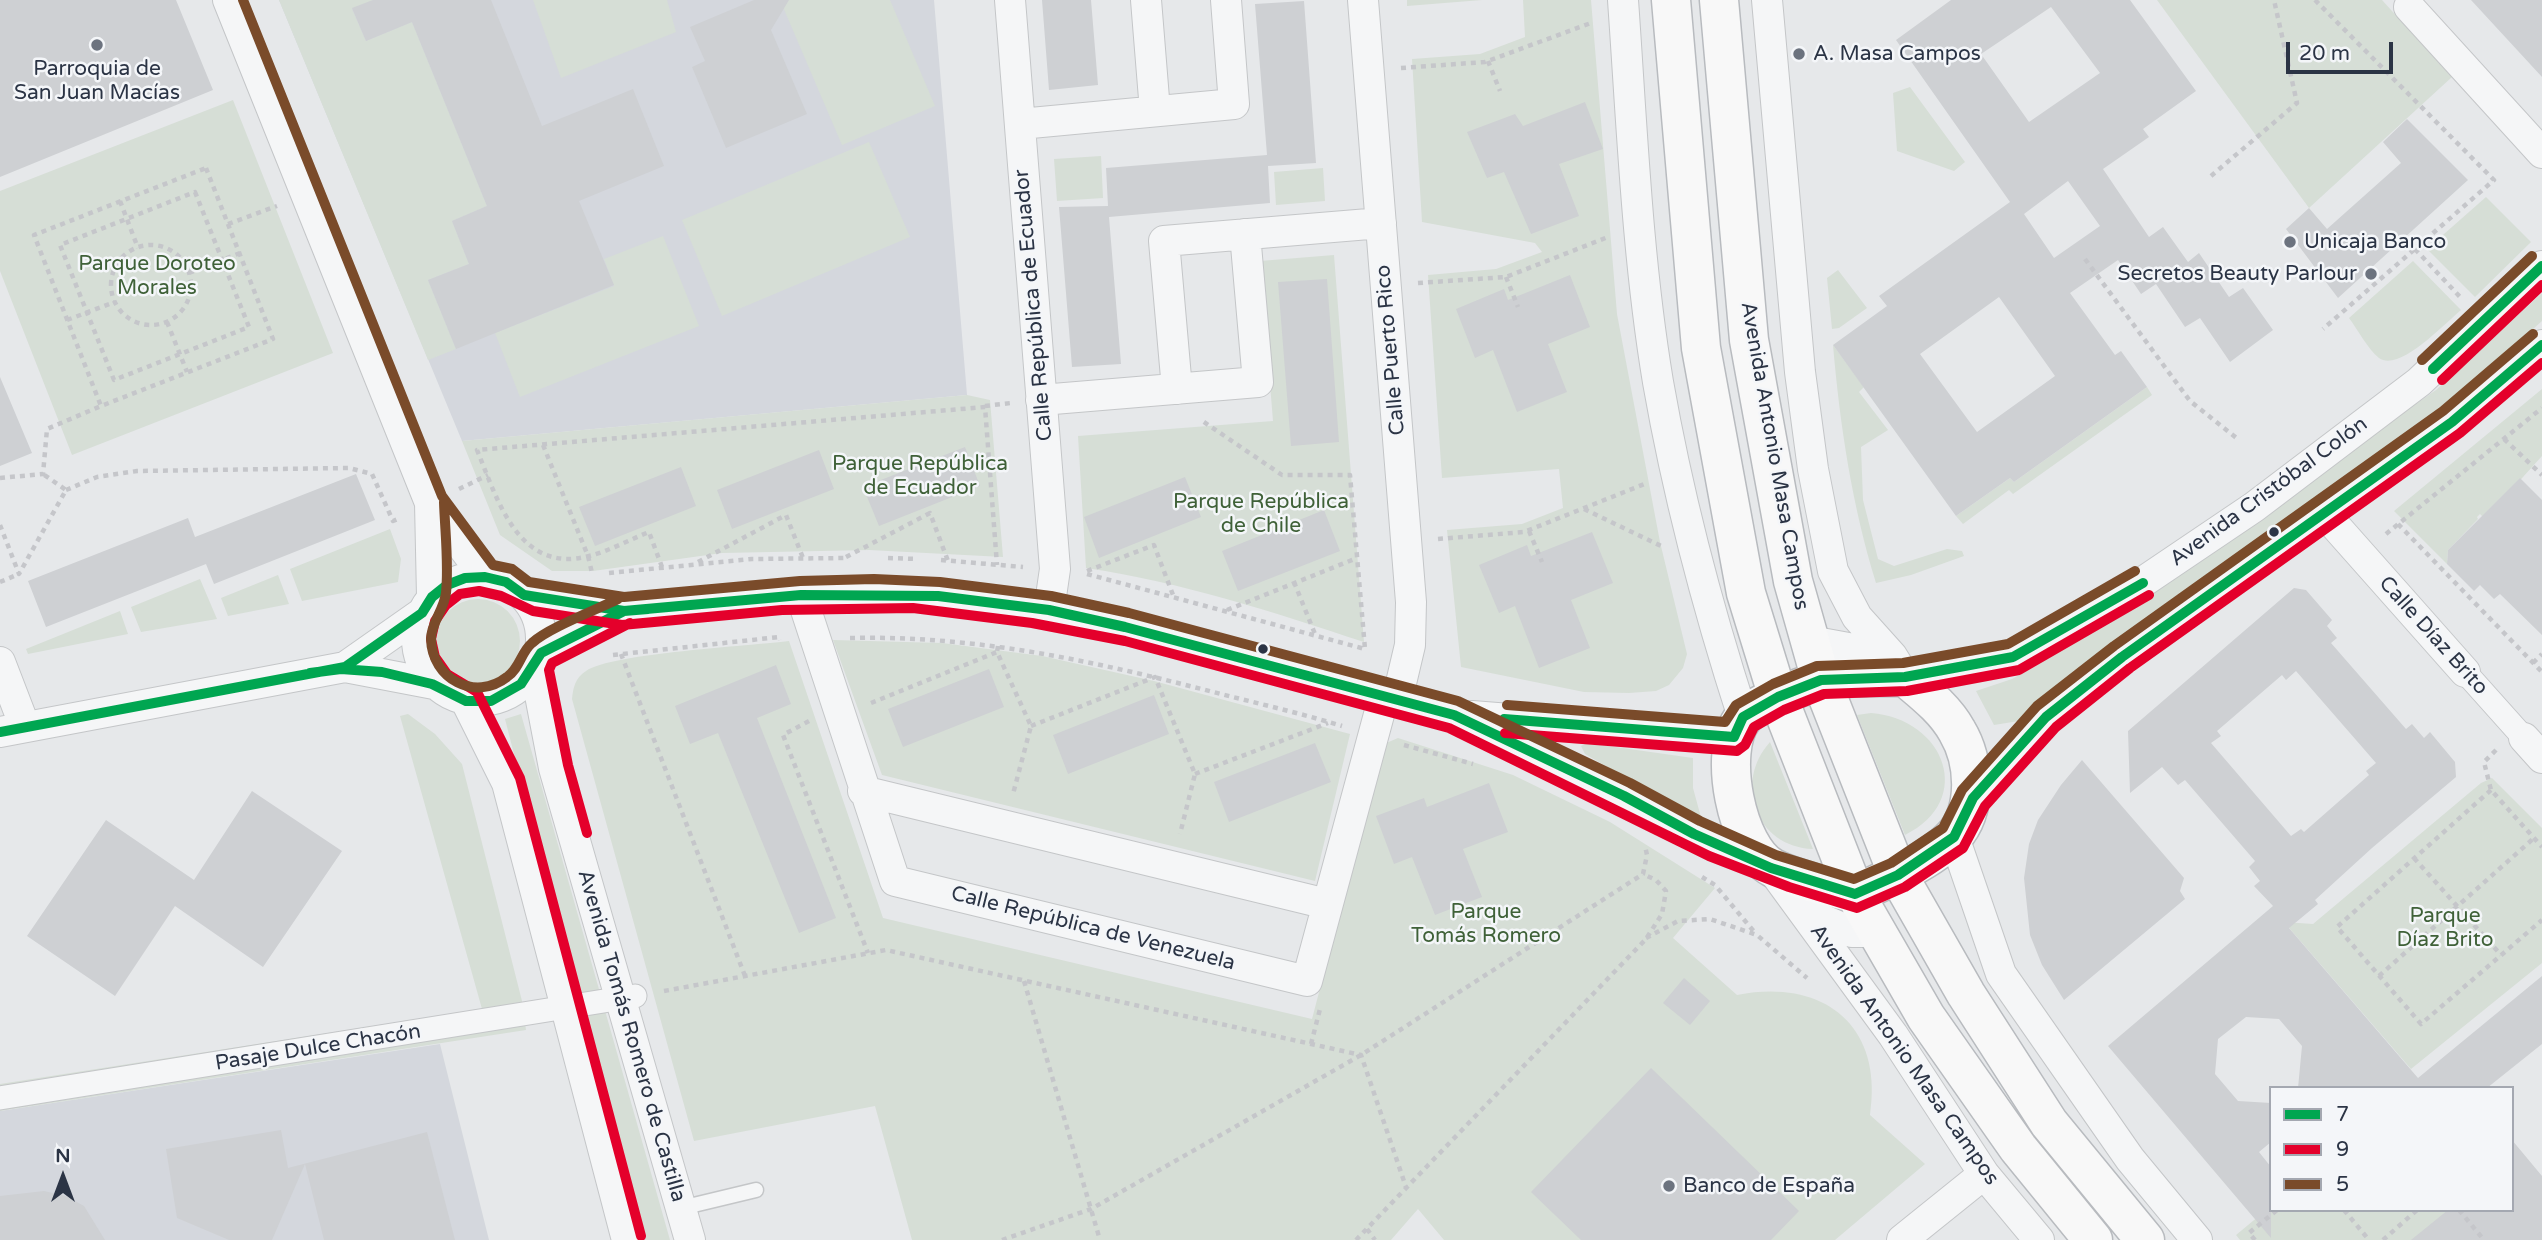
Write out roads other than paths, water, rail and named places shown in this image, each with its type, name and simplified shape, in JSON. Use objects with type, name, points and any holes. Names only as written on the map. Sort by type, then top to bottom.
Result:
[{"type":"highway","name":"Avenida Antonio Masa Campos","points":[[1671,0],[1701,348],[1745,593],[1778,697],[1855,894],[1877,932],[1934,1028],[2018,1148],[2093,1240]]},
{"type":"highway","name":"Avenida Antonio Masa Campos","points":[[1719,0],[1749,340],[1793,581],[1821,680],[1898,875],[1966,994],[2049,1123],[2145,1240]]},
{"type":"highway","points":[[1898,666],[1938,706],[1958,732],[1968,760],[1973,798],[1954,837],[1898,875],[1855,894],[1771,868],[1741,832],[1731,787],[1739,727],[1778,697],[1821,680],[1898,666]]},
{"type":"street","points":[[228,0],[430,503],[485,577]]},
{"type":"street","name":"Calle República de Ecuador","points":[[1010,0],[1055,569],[1049,610]]},
{"type":"street","points":[[1146,0],[1155,111]]},
{"type":"street","points":[[1020,124],[1234,104],[1226,0]]},
{"type":"street","name":"Calle Puerto Rico","points":[[1363,0],[1406,542],[1410,645],[1390,698]]},
{"type":"street","name":"Avenida Antonio Masa Campos","points":[[1767,0],[1800,372],[1813,470],[1833,571],[1857,617],[1898,666]]},
{"type":"street","points":[[1454,715],[1739,727],[1696,564],[1658,380],[1640,225],[1623,5]]},
{"type":"street","points":[[2409,7],[2542,153]]},
{"type":"street","points":[[1177,389],[1164,241],[1381,223]]},
{"type":"street","points":[[1041,400],[1258,382],[1245,234]]},
{"type":"street","name":"Avenida Cristóbal Colón","points":[[1810,641],[1898,666],[2013,657],[2134,588],[2254,507],[2420,382],[2542,266]]},
{"type":"street","points":[[1973,798],[2046,717],[2122,657],[2452,422],[2542,345]]},
{"type":"street","points":[[345,667],[427,605],[447,585],[465,578],[485,577],[506,582],[524,595],[536,612],[542,632],[538,661],[522,685],[505,696],[485,701],[466,701],[449,694],[434,684],[423,668],[417,650],[427,605],[430,503]]},
{"type":"street","name":"Calle Díaz Brito","points":[[2324,513],[2533,748]]},
{"type":"street","points":[[524,595],[624,611],[801,595],[938,596],[1049,610],[1204,646],[1454,715],[1624,796],[1694,834],[1771,868]]},
{"type":"street","name":"Calle República de Venezuela","points":[[801,595],[863,791],[895,881],[1307,981],[1372,736],[1390,698]]},
{"type":"street","points":[[538,661],[624,611]]},
{"type":"street","name":"Avenida Tomás Romero de Castilla","points":[[538,661],[554,768],[628,997],[690,1240]]},
{"type":"street","points":[[0,662],[13,729],[345,667],[434,684]]},
{"type":"street","points":[[466,701],[507,783],[627,1240]]},
{"type":"street","points":[[863,791],[1327,904]]},
{"type":"street","points":[[1954,837],[2001,974],[2130,1159],[2197,1240]]},
{"type":"street","name":"Avenida Antonio Masa Campos","points":[[1771,868],[1893,1035],[1984,1174],[2039,1240]]},
{"type":"street","points":[[1804,911],[1852,932],[1877,932]]},
{"type":"street","name":"Pasaje Dulce Chacón","points":[[0,1098],[628,997]]},
{"type":"street","points":[[1902,1240],[1984,1174]]},
{"type":"lane","points":[[681,1208],[756,1190]]},
{"type":"place","name":"Parroquia de San Juan Macías","points":[[97,45]]},
{"type":"place","name":"A. Masa Campos","points":[[1799,54]]},
{"type":"place","name":"Unicaja Banco","points":[[2290,242]]},
{"type":"place","name":"Secretos Beauty Parlour","points":[[2371,274]]},
{"type":"place","name":"Banco de España","points":[[1669,1186]]},
{"type":"park label","name":"Parque Doroteo Morales","points":[[157,276]]},
{"type":"park label","name":"Parque República de Ecuador","points":[[920,476]]},
{"type":"park label","name":"Parque República de Chile","points":[[1261,514]]},
{"type":"park label","name":"Parque Tomás Romero","points":[[1486,924]]},
{"type":"park label","name":"Parque Díaz Brito","points":[[2445,928]]}]
